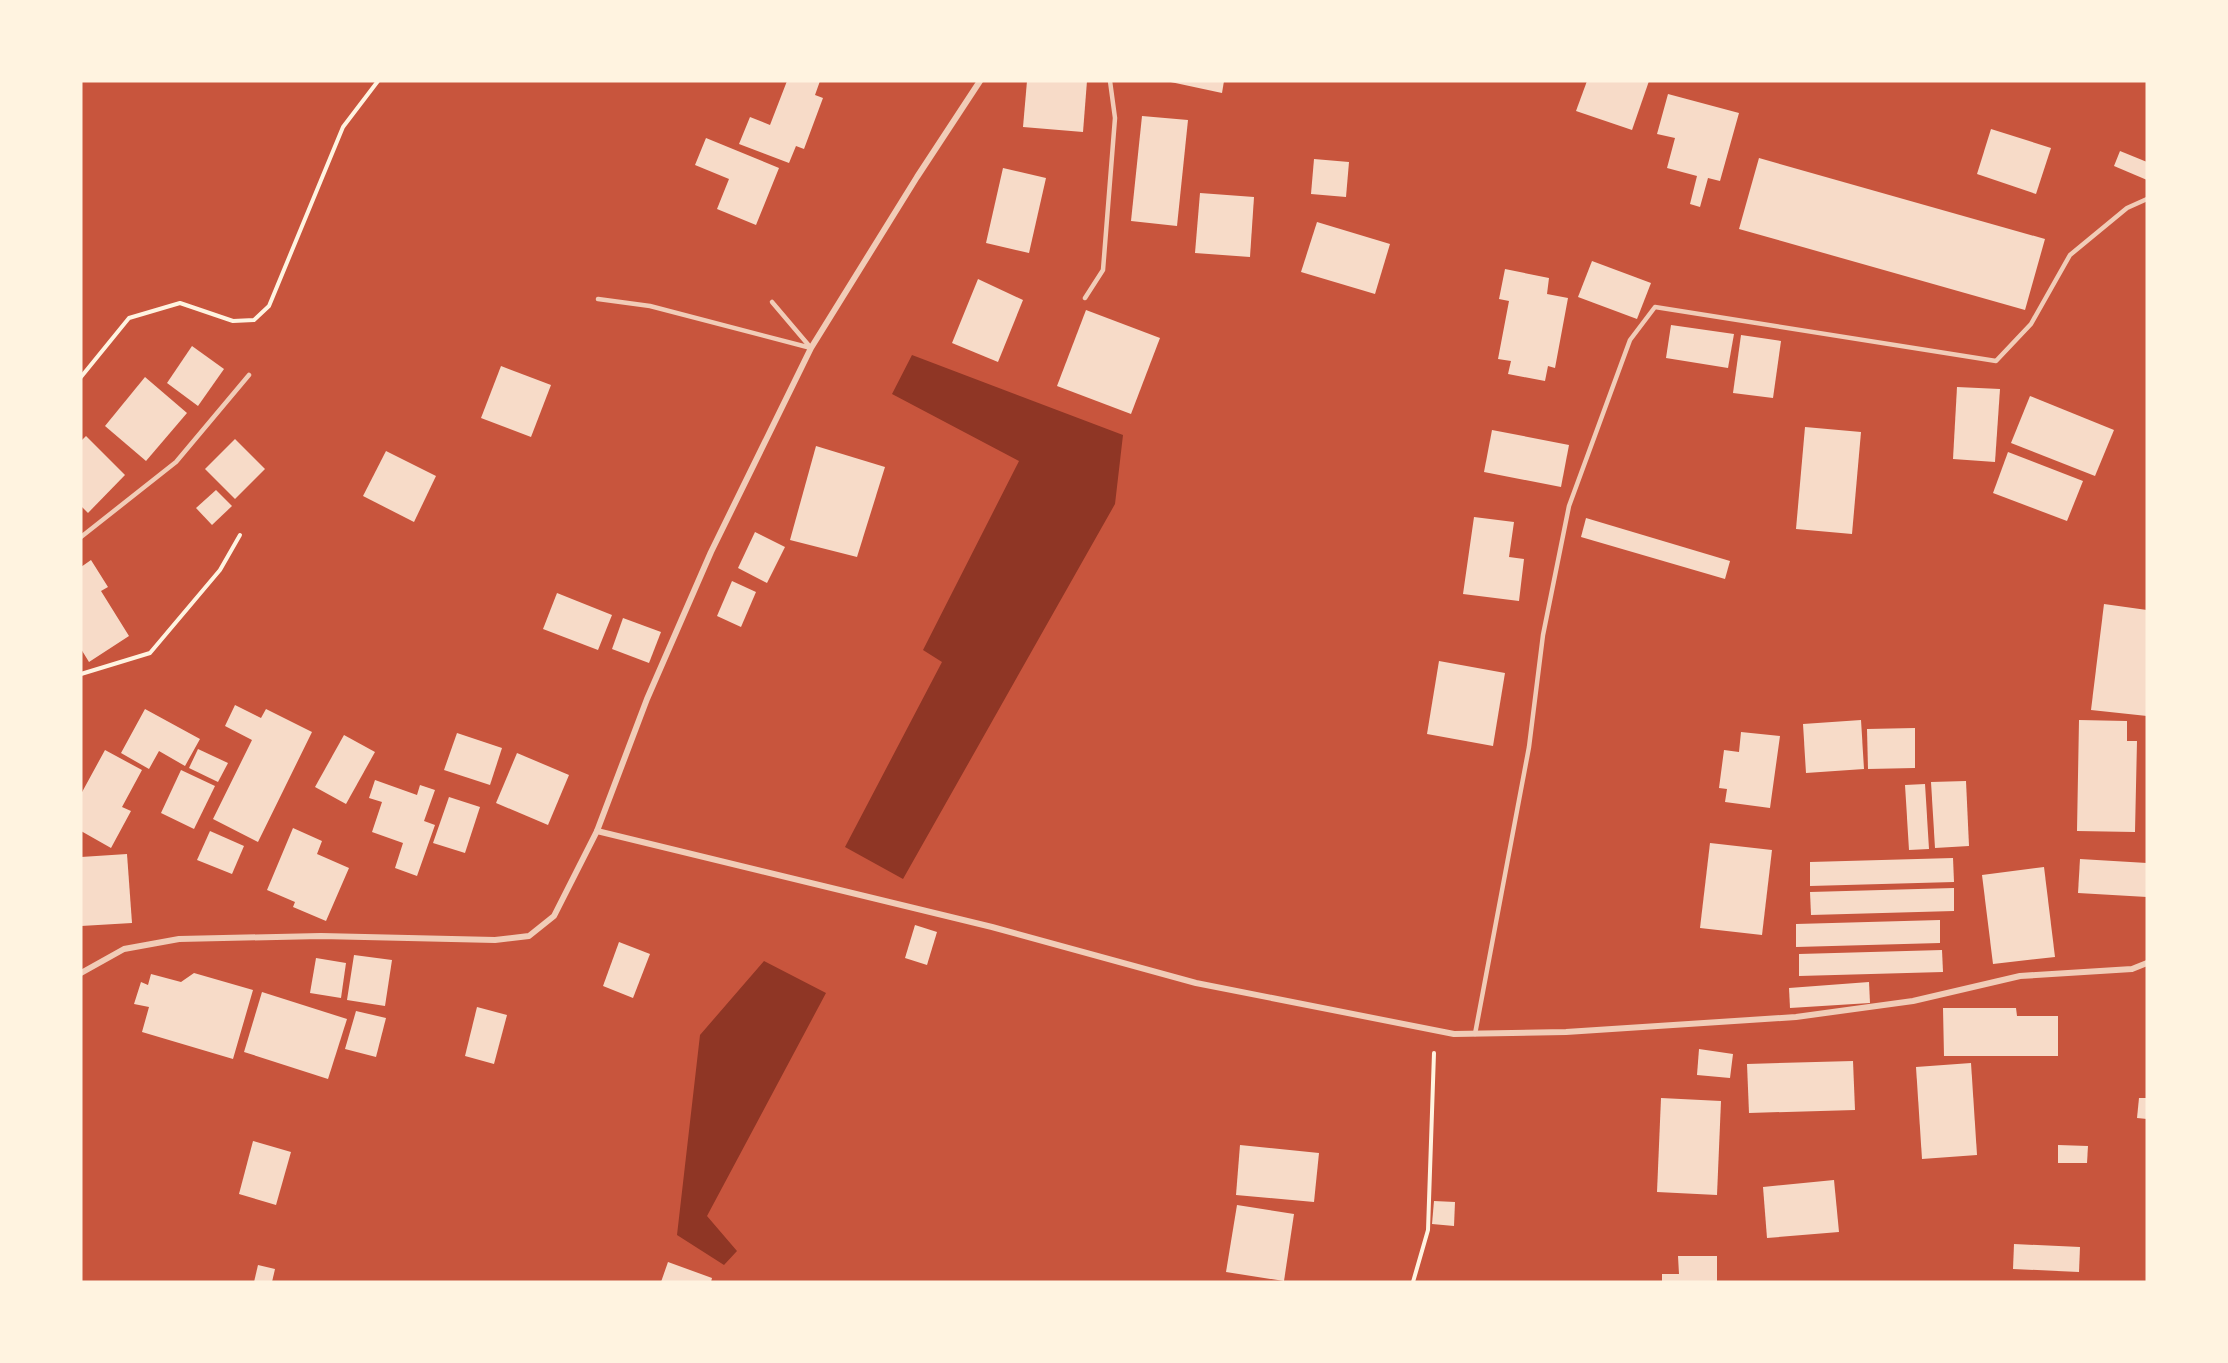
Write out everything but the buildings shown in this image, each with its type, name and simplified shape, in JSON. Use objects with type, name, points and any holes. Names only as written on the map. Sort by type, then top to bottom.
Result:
[{"type":"street","points":[[81,973],[124,949],[179,939],[321,936],[495,940],[529,936],[554,916],[597,831],[647,699],[702,573],[811,348],[916,177],[980,81]]},
{"type":"street","points":[[597,831],[992,927],[1196,982],[1435,1031],[1475,1034],[1566,1032],[1796,1017],[1913,1001],[2020,976],[2132,969],[2147,963]]},
{"type":"lane","points":[[1085,298],[1103,270],[1115,118],[1110,81]]},
{"type":"lane","points":[[1475,1034],[1527,758],[1543,635],[1569,506],[1630,340],[1655,307],[1996,361],[2031,324],[2070,255],[2127,208],[2147,199]]},
{"type":"lane","points":[[598,299],[650,306],[811,348]]},
{"type":"lane","points":[[772,302],[811,348]]},
{"type":"lane","points":[[81,537],[176,462],[249,375]]},
{"type":"path","points":[[81,377],[129,318],[180,303],[233,321],[254,320],[269,306],[343,127],[378,81]]},
{"type":"path","points":[[81,674],[150,653],[220,570],[240,535]]},
{"type":"path","points":[[1413,1282],[1428,1230],[1435,1031]]},
{"type":"shaded area","points":[[912,355],[1123,435],[1115,504],[903,879],[845,847],[942,662],[923,650],[1019,461],[892,394]]},
{"type":"shaded area","points":[[764,961],[826,993],[707,1216],[737,1251],[724,1265],[677,1235],[700,1035]]}]
